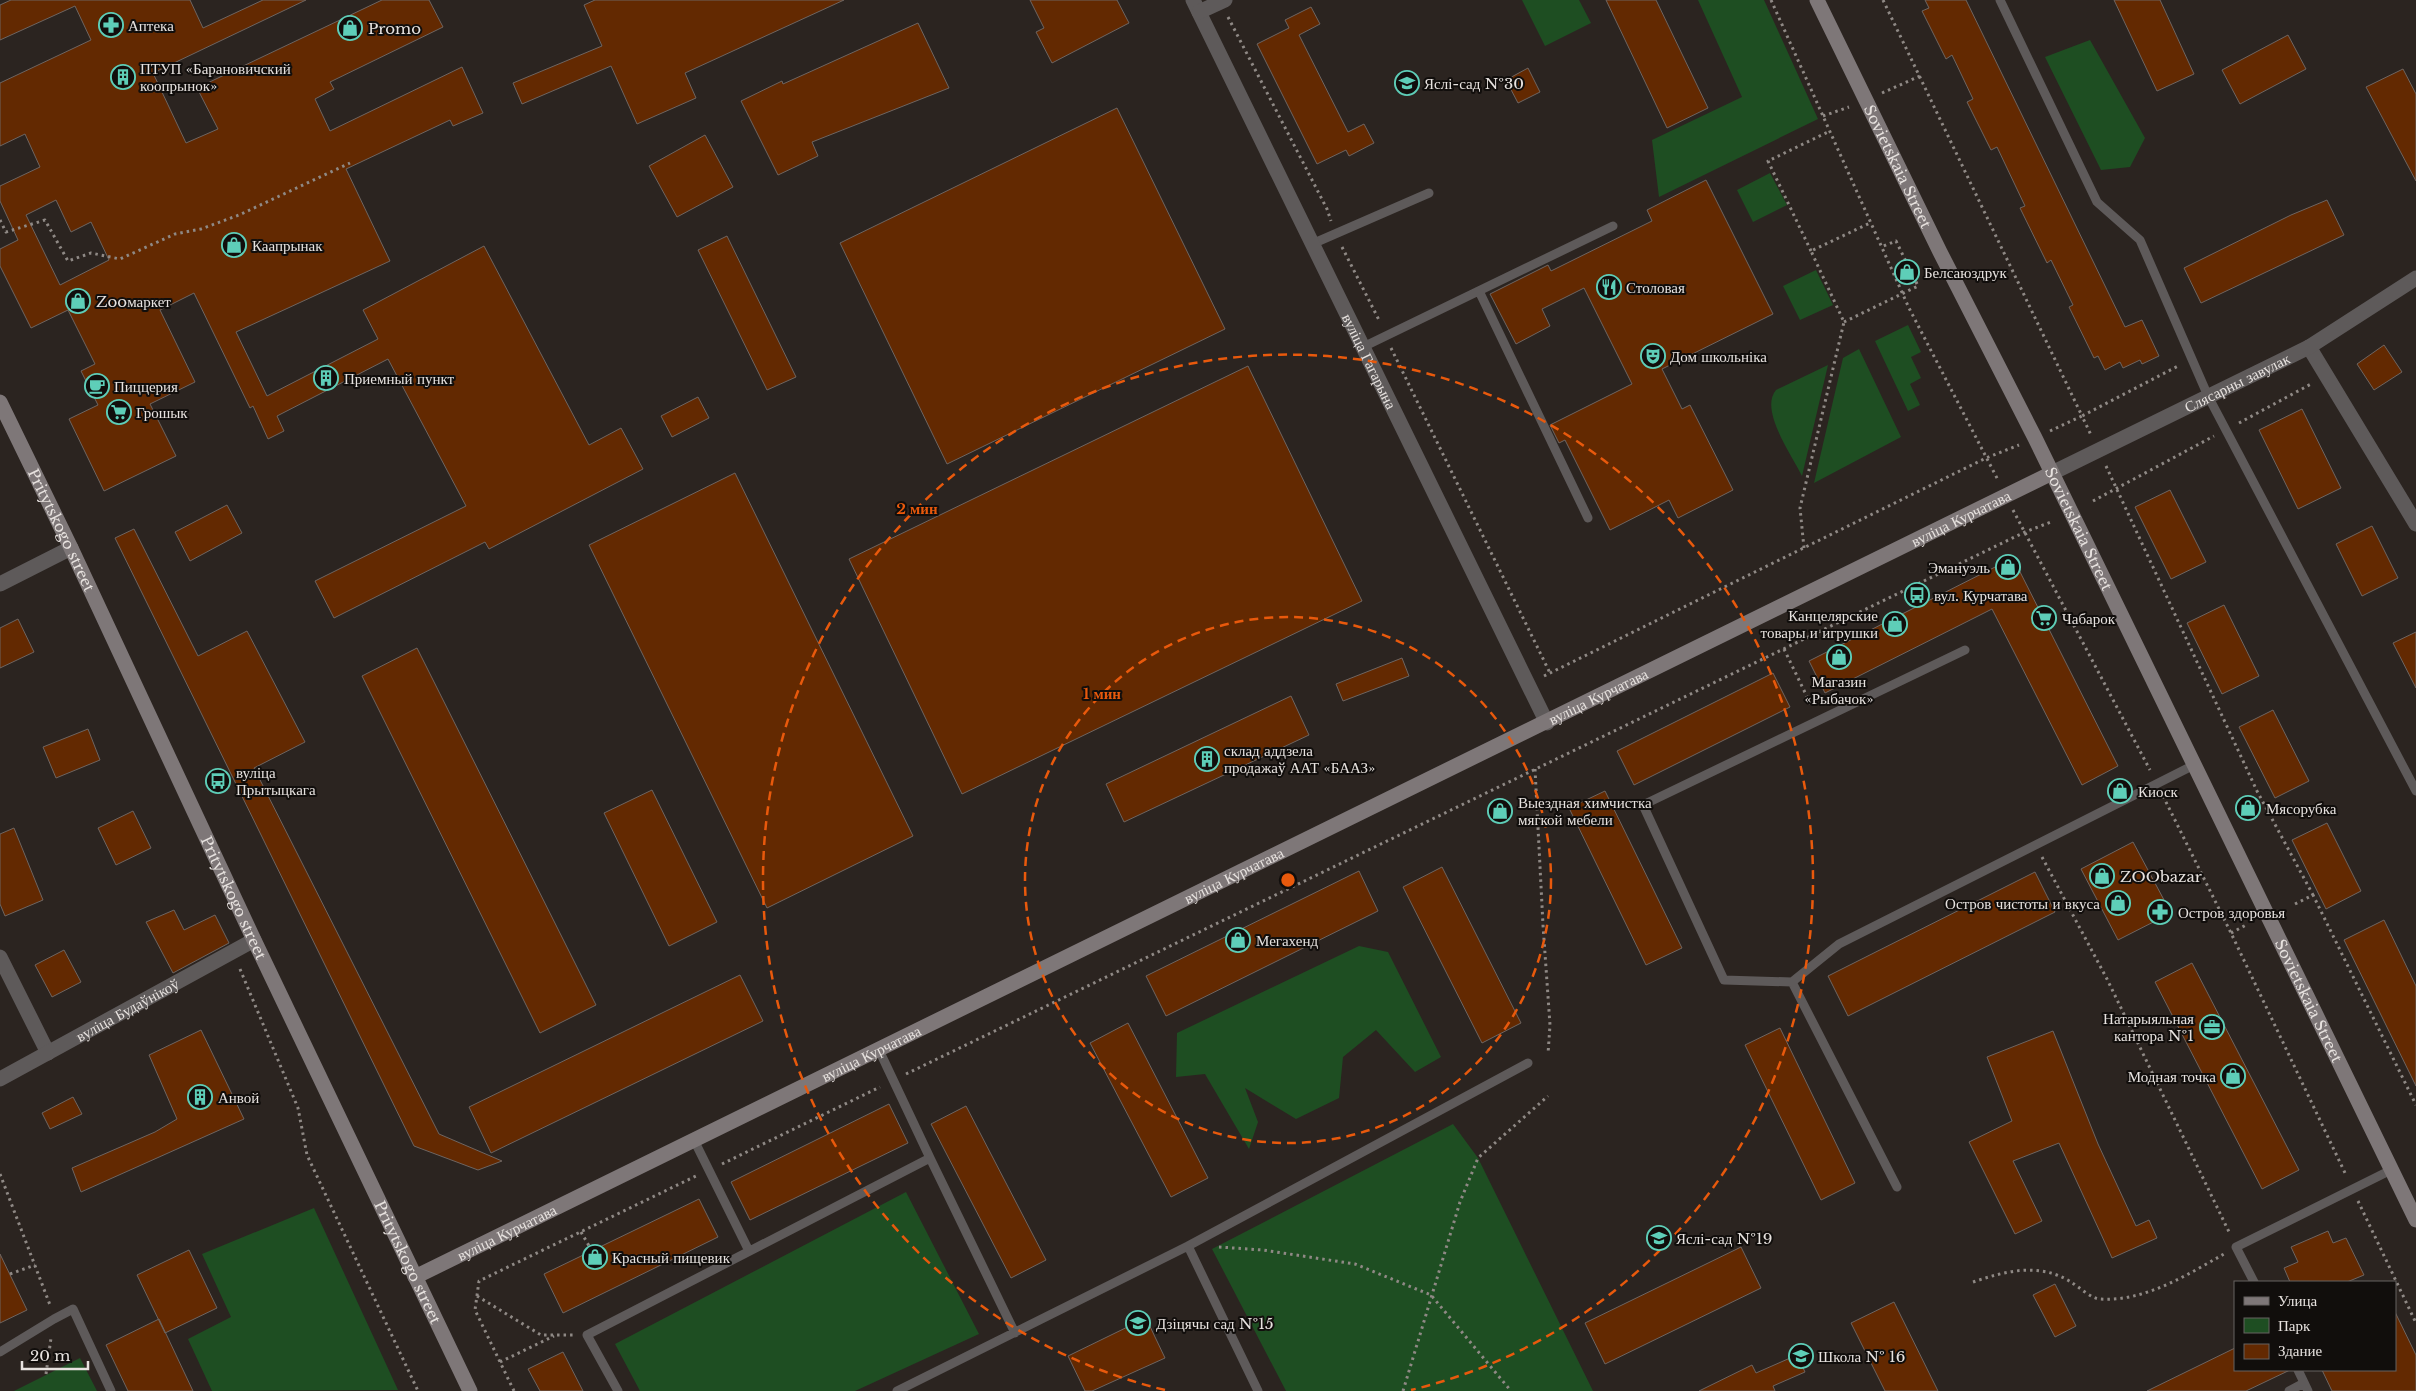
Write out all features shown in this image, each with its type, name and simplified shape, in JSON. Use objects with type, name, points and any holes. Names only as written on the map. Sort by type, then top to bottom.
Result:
[{"type":"main road","name":"Sovietskaia Street","points":[[1818,0],[1940,252],[2035,438],[2416,1220]]},
{"type":"main road","name":"Pritytskogo street","points":[[0,402],[71,548],[254,940],[470,1391]]},
{"type":"main road","name":"вуліца Курчатава","points":[[415,1277],[1547,723],[2052,473]]},
{"type":"street","points":[[1196,6],[1224,0]]},
{"type":"street","name":"вуліца Гагарына","points":[[1196,6],[1547,723]]},
{"type":"street","name":"Слясарны завулак","points":[[2052,473],[2309,347],[2416,278]]},
{"type":"street","points":[[2309,347],[2325,377],[2416,524]]},
{"type":"street","points":[[0,584],[71,548]]},
{"type":"street","name":"вуліца Будаўнікоў","points":[[0,1079],[254,940]]},
{"type":"street","points":[[0,957],[48,1053]]},
{"type":"lane","points":[[2000,0],[2097,202],[2140,240],[2208,396],[2416,791]]},
{"type":"lane","points":[[1312,244],[1429,193]]},
{"type":"lane","points":[[1363,347],[1613,226]]},
{"type":"lane","points":[[1479,291],[1588,518]]},
{"type":"lane","points":[[1965,650],[1643,805],[1724,980],[1792,982],[1839,944],[2194,765]]},
{"type":"lane","points":[[1792,982],[1897,1187]]},
{"type":"lane","points":[[879,1050],[1015,1333]]},
{"type":"lane","points":[[896,1391],[1188,1246],[1528,1063]]},
{"type":"lane","points":[[694,1140],[749,1251]]},
{"type":"lane","points":[[618,1391],[587,1335],[930,1158]]},
{"type":"lane","points":[[2253,1281],[2236,1247],[2391,1170]]},
{"type":"lane","points":[[1188,1246],[1258,1391]]},
{"type":"lane","points":[[0,1352],[54,1319],[73,1310],[111,1391]]},
{"type":"lane","points":[[2288,1391],[2306,1387],[2298,1371]]},
{"type":"path","points":[[1771,0],[1902,292],[1986,458],[2164,798],[2231,933],[2416,1323]]},
{"type":"path","points":[[1883,0],[2117,488],[2257,791],[2313,895],[2416,1105]]},
{"type":"path","points":[[1804,548],[1800,508],[1844,322],[1768,161],[1830,131]]},
{"type":"path","points":[[0,220],[6,232],[45,220],[68,262],[91,254],[120,259],[175,234],[201,229],[239,215],[350,163]]},
{"type":"path","points":[[1811,250],[1870,223]]},
{"type":"path","points":[[1844,322],[1902,292],[1918,286],[1896,241],[1881,247]]},
{"type":"path","points":[[1528,684],[1986,458],[2082,416],[2192,359]]},
{"type":"path","points":[[2093,501],[2325,377]]},
{"type":"path","points":[[514,1391],[475,1310],[479,1281],[2025,532],[2050,522]]},
{"type":"path","points":[[1784,649],[1819,720]]},
{"type":"path","points":[[1535,769],[1550,1025],[1548,1054]]},
{"type":"path","points":[[2155,802],[2164,798]]},
{"type":"path","points":[[1973,1282],[2007,1271],[2032,1269],[2063,1277],[2099,1300],[2147,1294],[2236,1247],[2107,979],[2040,855],[2049,851]]},
{"type":"path","points":[[2295,904],[2313,895]]},
{"type":"path","points":[[2231,933],[2248,924]]},
{"type":"path","points":[[1403,1391],[1460,1202],[1478,1158],[1548,1096]]},
{"type":"path","points":[[307,1155],[418,1391]]},
{"type":"path","points":[[0,1174],[35,1265],[10,1274]]},
{"type":"path","points":[[581,1232],[592,1251]]},
{"type":"path","points":[[1188,1246],[1263,1250],[1355,1264],[1431,1294],[1511,1391]]},
{"type":"path","points":[[477,1296],[541,1335],[587,1335]]},
{"type":"path","points":[[500,1362],[557,1335]]},
{"type":"green space","points":[[1522,0],[1579,0],[1591,23],[1545,46]]},
{"type":"green space","points":[[1698,0],[1764,0],[1818,119],[1659,197],[1652,140],[1742,97]]},
{"type":"green space","points":[[2090,40],[2145,138],[2130,167],[2101,170],[2045,57]]},
{"type":"green space","points":[[1770,173],[1787,205],[1753,222],[1737,190]]},
{"type":"green space","points":[[1816,270],[1833,305],[1800,320],[1783,286]]},
{"type":"green space","points":[[1908,325],[1921,352],[1911,357],[1921,378],[1910,384],[1920,405],[1908,411],[1875,341]]},
{"type":"green space","points":[[1859,349],[1901,437],[1814,483],[1843,358]]},
{"type":"green space","points":[[1828,365],[1802,476],[1779,433],[1771,409],[1772,399],[1776,390]]},
{"type":"green space","points":[[1359,946],[1388,952],[1441,1057],[1415,1072],[1376,1030],[1343,1057],[1339,1098],[1296,1119],[1245,1088],[1258,1122],[1249,1149],[1205,1074],[1176,1077],[1177,1033]]},
{"type":"green space","points":[[1453,1124],[1478,1158],[1593,1391],[1286,1391],[1212,1249]]},
{"type":"green space","points":[[906,1192],[979,1334],[855,1391],[640,1391],[615,1344]]},
{"type":"green space","points":[[314,1208],[398,1390],[212,1391],[188,1339],[231,1317],[202,1254]]},
{"type":"green space","points":[[80,1358],[97,1391],[14,1391]]},
{"type":"building","points":[[11,0],[190,0],[203,28],[263,0],[306,0],[153,73],[186,143],[218,129],[197,88],[382,0],[429,0],[443,27],[330,82],[334,89],[315,99],[330,131],[462,67],[483,113],[453,126],[450,120],[346,169],[390,261],[236,332],[267,396],[378,339],[363,310],[484,246],[589,445],[621,428],[643,469],[489,549],[485,542],[334,618],[315,581],[466,506],[388,359],[277,416],[284,431],[268,439],[253,406],[250,408],[194,293],[160,310],[195,382],[150,404],[176,456],[104,491],[69,419],[98,405],[81,371],[95,364],[68,310],[31,328],[0,266],[0,249],[18,240],[0,201],[0,186],[40,167],[25,134],[0,146],[0,83],[91,40],[75,6],[0,40],[0,5]],"holes":[[[56,200],[71,232],[91,222],[109,260],[60,285],[26,215]]]},
{"type":"building","points":[[595,0],[844,0],[685,73],[696,98],[637,124],[611,66],[522,104],[513,83],[602,46],[584,5]]},
{"type":"building","points":[[1030,0],[1117,0],[1129,23],[1052,63],[1036,32],[1044,28]]},
{"type":"building","points":[[1606,0],[1656,0],[1708,108],[1667,128]]},
{"type":"building","points":[[1925,0],[1966,0],[2125,327],[2142,320],[2159,356],[2142,364],[2140,360],[2123,368],[2120,362],[2105,370],[2098,356],[2094,358],[2069,307],[2073,305],[2051,260],[2047,263],[2020,208],[2025,206],[1997,147],[1991,150],[1967,102],[1973,99],[1952,55],[1946,59],[1922,11],[1929,8]]},
{"type":"building","points":[[2114,0],[2160,0],[2194,74],[2157,91]]},
{"type":"building","points":[[1311,7],[1320,24],[1299,35],[1348,132],[1364,124],[1374,143],[1349,156],[1346,150],[1317,164],[1257,44],[1289,28],[1285,20]]},
{"type":"building","points":[[918,23],[949,88],[812,142],[818,156],[778,175],[741,101],[782,81],[783,84]]},
{"type":"building","points":[[2288,35],[2306,69],[2240,104],[2222,70]]},
{"type":"building","points":[[1528,68],[1540,92],[1518,103],[1506,80]]},
{"type":"building","points":[[2403,69],[2416,94],[2416,181],[2366,87]]},
{"type":"building","points":[[1117,108],[1225,329],[947,464],[840,243]]},
{"type":"building","points":[[705,135],[733,187],[677,217],[649,166]]},
{"type":"building","name":"Дом школьніка","points":[[1706,180],[1773,314],[1662,369],[1682,409],[1690,405],[1733,490],[1678,518],[1669,500],[1610,530],[1565,440],[1559,443],[1550,425],[1632,384],[1584,288],[1542,309],[1550,326],[1516,344],[1490,294],[1548,265],[1551,271],[1652,221],[1647,210]]},
{"type":"building","points":[[2327,200],[2344,235],[2201,303],[2184,268],[2291,215]]},
{"type":"building","points":[[727,236],[796,377],[767,390],[698,250]]},
{"type":"building","points":[[2384,345],[2402,372],[2374,390],[2357,364]]},
{"type":"building","points":[[1248,366],[1362,601],[962,794],[849,559]]},
{"type":"building","points":[[698,397],[709,418],[672,437],[661,416]]},
{"type":"building","points":[[2302,409],[2341,488],[2298,509],[2259,430]]},
{"type":"building","points":[[735,473],[913,836],[767,908],[589,545]]},
{"type":"building","points":[[2170,490],[2206,562],[2171,579],[2135,507]]},
{"type":"building","points":[[227,505],[242,533],[190,561],[175,532]]},
{"type":"building","points":[[2372,526],[2398,578],[2362,596],[2336,544]]},
{"type":"building","points":[[134,529],[198,656],[247,631],[305,742],[254,768],[439,1134],[502,1161],[478,1170],[414,1146],[115,538]]},
{"type":"building","points":[[2013,558],[2118,766],[2082,785],[1992,609],[1825,693],[1809,661]]},
{"type":"building","points":[[2224,605],[2259,676],[2222,694],[2187,623]]},
{"type":"building","points":[[18,619],[34,652],[0,668],[0,628]]},
{"type":"building","points":[[2416,632],[2416,688],[2393,643]]},
{"type":"building","points":[[417,648],[596,1005],[540,1033],[362,676]]},
{"type":"building","points":[[1402,658],[1409,676],[1343,701],[1336,684]]},
{"type":"building","points":[[1773,673],[1790,707],[1634,785],[1617,751]]},
{"type":"building","name":"склад аддзела продажаў ААТ «БААЗ»","points":[[1291,696],[1309,735],[1124,822],[1106,784]]},
{"type":"building","points":[[2273,710],[2309,781],[2275,798],[2239,727]]},
{"type":"building","points":[[88,729],[100,760],[56,778],[43,747]]},
{"type":"building","points":[[652,790],[717,922],[669,946],[604,813]]},
{"type":"building","points":[[1605,791],[1682,948],[1646,965],[1569,808]]},
{"type":"building","points":[[133,811],[151,848],[116,865],[98,828]]},
{"type":"building","points":[[2327,823],[2361,891],[2326,909],[2292,840]]},
{"type":"building","points":[[14,828],[43,900],[5,916],[0,904],[0,834]]},
{"type":"building","points":[[2133,842],[2171,913],[2118,940],[2081,869]]},
{"type":"building","points":[[1442,867],[1521,1023],[1482,1043],[1403,887]]},
{"type":"building","points":[[1359,871],[1378,911],[1166,1016],[1146,976]]},
{"type":"building","points":[[2035,872],[2055,912],[1848,1016],[1828,976]]},
{"type":"building","points":[[174,910],[184,930],[215,915],[229,943],[173,973],[146,922]]},
{"type":"building","points":[[2384,920],[2416,986],[2416,1086],[2344,940]]},
{"type":"building","points":[[64,950],[81,982],[52,997],[35,965]]},
{"type":"building","points":[[2192,963],[2299,1170],[2262,1189],[2155,982]]},
{"type":"building","points":[[740,975],[763,1021],[491,1153],[469,1107]]},
{"type":"building","points":[[1128,1023],[1208,1178],[1171,1197],[1090,1043]]},
{"type":"building","points":[[1780,1028],[1855,1183],[1821,1200],[1745,1045]]},
{"type":"building","name":"Анвой","points":[[201,1030],[244,1119],[81,1192],[72,1168],[155,1132],[177,1119],[149,1055]]},
{"type":"building","points":[[2053,1031],[2098,1144],[2136,1226],[2149,1220],[2157,1238],[2112,1258],[2059,1143],[2013,1161],[2042,1221],[2015,1234],[1969,1142],[2012,1121],[1987,1057]]},
{"type":"building","points":[[73,1097],[82,1114],[50,1129],[42,1113]]},
{"type":"building","points":[[889,1104],[908,1143],[750,1220],[731,1182]]},
{"type":"building","points":[[966,1106],[1046,1260],[1011,1278],[931,1124]]},
{"type":"building","points":[[699,1199],[718,1237],[563,1313],[544,1274]]},
{"type":"building","points":[[2328,1231],[2333,1243],[2346,1238],[2364,1275],[2349,1281],[2290,1281],[2284,1268],[2298,1262],[2291,1247]]},
{"type":"building","points":[[1741,1247],[1761,1288],[1605,1364],[1585,1323]]},
{"type":"building","points":[[189,1250],[217,1308],[165,1333],[137,1275]]},
{"type":"building","points":[[0,1254],[27,1310],[0,1323]]},
{"type":"building","points":[[2055,1284],[2076,1326],[2055,1337],[2033,1295]]},
{"type":"building","points":[[1894,1302],[1938,1391],[1885,1391],[1851,1323]]},
{"type":"building","points":[[2396,1314],[2416,1355],[2416,1391],[2332,1391],[2322,1371],[2396,1371]]},
{"type":"building","points":[[1146,1318],[1165,1358],[1092,1391],[1085,1391],[1068,1356]]},
{"type":"building","points":[[159,1319],[193,1391],[128,1391],[106,1345]]},
{"type":"building","points":[[2234,1348],[2234,1371],[2288,1371],[2246,1391],[2147,1391]]},
{"type":"building","points":[[563,1352],[583,1391],[540,1391],[528,1369]]},
{"type":"building","points":[[1797,1355],[1805,1372],[1773,1386],[1775,1391],[1699,1391],[1752,1365],[1756,1373]]},
{"type":"place","name":"Аптека","points":[[111,25]]},
{"type":"place","name":"Promo","points":[[350,28]]},
{"type":"place","name":"ПТУП «Барановичский коопрынок»","points":[[123,77]]},
{"type":"place","name":"Яслі-сад №30","points":[[1407,83]]},
{"type":"place","name":"Каапрынак","points":[[234,245]]},
{"type":"place","name":"Белсаюздрук","points":[[1907,272]]},
{"type":"place","name":"Столовая","points":[[1609,287]]},
{"type":"place","name":"Zooмаркет","points":[[78,301]]},
{"type":"place","name":"Дом школьніка","points":[[1653,356]]},
{"type":"place","name":"Приемный пункт","points":[[326,378]]},
{"type":"place","name":"Пиццерия","points":[[97,386]]},
{"type":"place","name":"Грошык","points":[[119,412]]},
{"type":"place","name":"Эмануэль","points":[[2008,567]]},
{"type":"place","name":"вул. Курчатава","points":[[1917,595]]},
{"type":"place","name":"Чабарок","points":[[2044,618]]},
{"type":"place","name":"Канцелярские товары и игрушки","points":[[1895,624]]},
{"type":"place","name":"Магазин «Рыбачок»","points":[[1839,657]]},
{"type":"place","name":"склад аддзела продажаў ААТ «БААЗ»","points":[[1207,759]]},
{"type":"place","name":"вуліца Прытыцкага","points":[[218,781]]},
{"type":"place","name":"Киоск","points":[[2120,791]]},
{"type":"place","name":"Мясорубка","points":[[2248,808]]},
{"type":"place","name":"Выездная химчистка мягкой мебели","points":[[1500,811]]},
{"type":"place","name":"ZOObazar","points":[[2102,876]]},
{"type":"place","name":"Остров чистоты и вкуса","points":[[2118,903]]},
{"type":"place","name":"Остров здоровья","points":[[2160,912]]},
{"type":"place","name":"Мегахенд","points":[[1238,940]]},
{"type":"place","name":"Натарыяльная кантора №1","points":[[2212,1027]]},
{"type":"place","name":"Модная точка","points":[[2233,1076]]},
{"type":"place","name":"Анвой","points":[[200,1097]]},
{"type":"place","name":"Яслі-сад №19","points":[[1659,1238]]},
{"type":"place","name":"Красный пищевик","points":[[595,1257]]},
{"type":"place","name":"Дзіцячы сад №15","points":[[1138,1323]]},
{"type":"place","name":"Школа № 16","points":[[1801,1356]]}]
